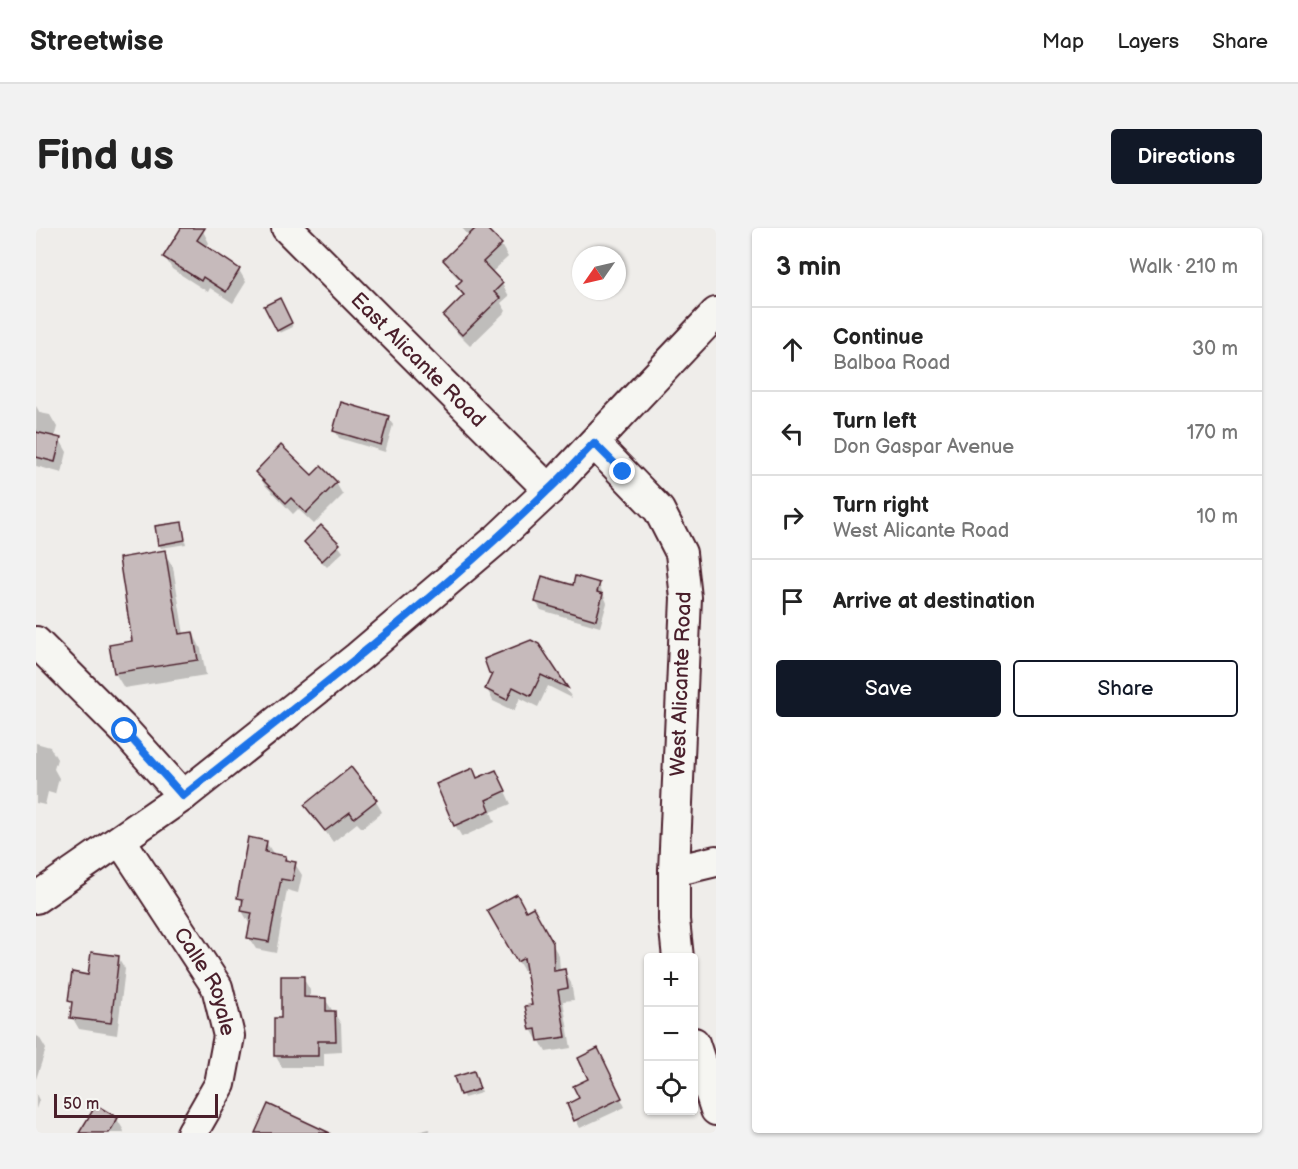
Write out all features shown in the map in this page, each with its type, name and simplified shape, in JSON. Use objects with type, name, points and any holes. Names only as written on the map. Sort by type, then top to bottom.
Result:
[{"type":"street","name":"East Alicante Road","points":[[287,228],[549,490]]},
{"type":"street","points":[[36,898],[183,796],[358,657],[497,539],[549,490],[716,313]]},
{"type":"street","name":"West Alicante Road","points":[[594,443],[659,510],[681,553],[686,598],[674,871],[674,920],[678,953]]},
{"type":"street","points":[[36,642],[125,731],[183,796]]},
{"type":"street","name":"Calle Royale","points":[[121,841],[217,987],[229,1036],[220,1084],[192,1133]]},
{"type":"street","points":[[674,871],[716,861]]},
{"type":"street","points":[[698,1057],[716,1110]]},
{"type":"building","points":[[181,228],[205,228],[197,240],[240,269],[226,292],[203,277],[201,281],[163,257]]},
{"type":"building","points":[[476,228],[486,228],[502,244],[483,262],[503,283],[494,292],[500,298],[462,335],[443,316],[464,295],[456,286],[462,280],[443,260]]},
{"type":"building","points":[[280,298],[292,323],[277,331],[264,306]]},
{"type":"building","points":[[341,402],[389,416],[381,445],[333,431]]},
{"type":"building","points":[[36,432],[61,438],[55,462],[36,457]]},
{"type":"building","points":[[281,445],[312,475],[321,466],[337,482],[306,513],[291,498],[286,503],[255,472]]},
{"type":"building","points":[[182,522],[185,540],[158,545],[155,526]]},
{"type":"building","points":[[321,525],[340,544],[322,561],[304,542]]},
{"type":"building","points":[[165,550],[179,634],[193,632],[198,660],[114,673],[109,645],[132,641],[119,558]]},
{"type":"building","points":[[542,576],[573,585],[575,576],[600,583],[597,592],[603,594],[596,620],[535,602]]},
{"type":"building","points":[[531,640],[539,644],[568,688],[541,675],[531,696],[513,687],[507,700],[485,689],[492,674],[489,673],[484,659]]},
{"type":"building","points":[[351,767],[377,800],[354,818],[350,812],[325,831],[304,805]]},
{"type":"building","points":[[473,768],[477,778],[496,770],[506,791],[486,800],[490,810],[454,826],[436,784]]},
{"type":"building","points":[[248,837],[267,841],[265,852],[286,856],[285,860],[296,862],[292,881],[281,879],[269,942],[247,938],[252,913],[241,911],[243,899],[237,898]]},
{"type":"building","points":[[517,894],[526,911],[533,907],[553,943],[554,971],[565,969],[568,988],[558,990],[566,1037],[538,1041],[536,1029],[530,1030],[525,1006],[532,1005],[524,958],[517,962],[487,910]]},
{"type":"building","points":[[91,952],[119,956],[111,1023],[70,1018],[72,1002],[68,1001],[72,972],[88,975]]},
{"type":"building","points":[[281,976],[304,976],[304,997],[326,998],[326,1011],[335,1011],[336,1041],[318,1041],[318,1056],[274,1056],[274,1018],[281,1018]]},
{"type":"building","points":[[598,1048],[622,1098],[574,1121],[567,1104],[579,1098],[573,1086],[588,1079],[578,1058]]},
{"type":"building","points":[[474,1071],[480,1089],[460,1095],[454,1077]]},
{"type":"building","points":[[268,1104],[330,1133],[255,1133]]},
{"type":"building","points":[[96,1105],[118,1118],[109,1133],[79,1133]]},
{"type":"route","points":[[125,731],[183,796],[358,657],[497,539],[594,443],[623,472]]}]
